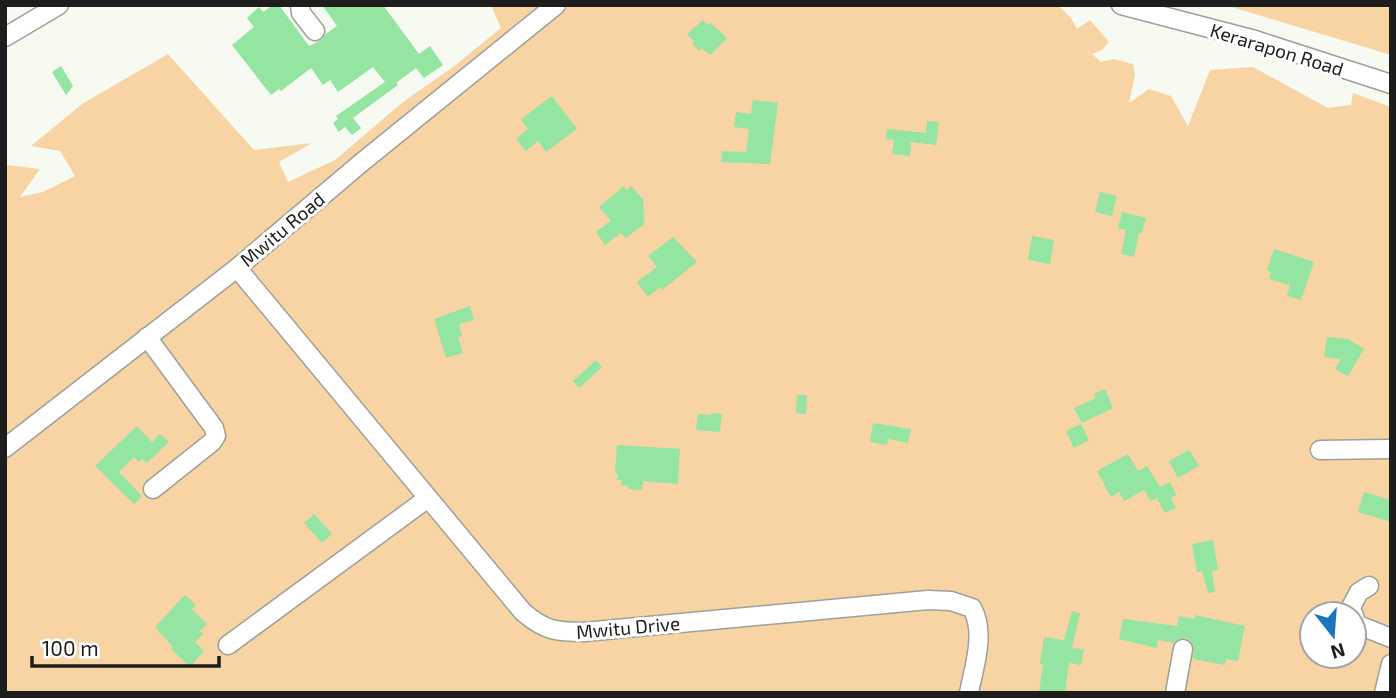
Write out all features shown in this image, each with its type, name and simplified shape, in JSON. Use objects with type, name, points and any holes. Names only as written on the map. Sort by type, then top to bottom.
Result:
[{"type":"street","points":[[5,37],[59,5]]},
{"type":"street","points":[[300,5],[301,13],[315,32]]},
{"type":"street","name":"Mwitu Road","points":[[5,448],[237,268],[361,163],[556,5]]},
{"type":"street","name":"Kerarapon Road","points":[[1121,5],[1255,40],[1391,84]]},
{"type":"street","name":"Mwitu Drive","points":[[237,268],[523,612],[538,625],[558,632],[584,632],[928,600],[951,601],[972,608],[978,618],[979,638],[969,693]]},
{"type":"street","points":[[147,337],[214,428],[216,436],[153,489]]},
{"type":"street","points":[[1320,450],[1391,449]]},
{"type":"street","points":[[228,645],[428,498]]},
{"type":"street","points":[[1355,600],[1359,592],[1369,586]]},
{"type":"street","points":[[1368,629],[1391,638]]},
{"type":"street","points":[[1175,693],[1183,649]]},
{"type":"street","points":[[1384,693],[1391,664]]},
{"type":"shaded area","points":[[491,5],[1058,5],[1071,18],[1077,29],[1090,20],[1109,42],[1102,50],[1092,54],[1101,62],[1114,59],[1133,64],[1135,75],[1129,103],[1149,89],[1171,96],[1188,126],[1210,70],[1253,67],[1328,108],[1351,105],[1353,93],[1391,107],[1391,693],[5,693],[5,167],[7,165],[40,169],[20,197],[43,192],[75,176],[60,151],[31,146],[82,104],[168,54],[254,150],[312,143],[279,162],[288,182],[335,160],[403,102],[453,67],[501,28]]},
{"type":"shaded area","points":[[1225,5],[1391,5],[1391,55]]},
{"type":"building","points":[[273,5],[279,5],[309,46],[337,26],[322,5],[383,5],[419,54],[430,46],[443,65],[424,78],[416,68],[396,83],[398,85],[353,118],[361,128],[352,135],[345,127],[339,132],[333,123],[338,119],[336,116],[385,82],[373,67],[338,92],[330,80],[323,85],[311,68],[281,91],[279,89],[271,95],[232,45],[254,27],[247,18],[259,7],[263,12]]},
{"type":"building","points":[[703,20],[708,25],[711,23],[727,38],[710,55],[702,48],[699,51],[687,34]]},
{"type":"building","points":[[61,66],[73,86],[66,95],[52,72]]},
{"type":"building","points":[[552,96],[577,129],[546,152],[538,141],[526,151],[516,139],[528,129],[521,119]]},
{"type":"building","points":[[753,100],[778,103],[770,164],[721,162],[722,151],[746,152],[749,129],[734,127],[736,112],[751,114]]},
{"type":"building","points":[[927,121],[939,122],[936,145],[911,142],[910,156],[892,154],[894,140],[886,139],[887,129],[926,133]]},
{"type":"building","points":[[624,186],[627,190],[631,186],[643,199],[644,224],[626,238],[621,233],[605,245],[596,232],[611,221],[599,207]]},
{"type":"building","points":[[1100,192],[1117,196],[1112,216],[1095,212]]},
{"type":"building","points":[[1122,212],[1146,218],[1142,233],[1139,233],[1134,257],[1121,254],[1126,230],[1118,228]]},
{"type":"building","points":[[1032,236],[1054,240],[1050,264],[1028,260]]},
{"type":"building","points":[[673,237],[697,262],[662,290],[660,287],[648,297],[637,282],[657,267],[648,256]]},
{"type":"building","points":[[1274,249],[1314,262],[1301,300],[1287,296],[1290,285],[1269,279],[1271,272],[1267,270]]},
{"type":"building","points":[[470,306],[474,320],[459,324],[462,336],[458,337],[463,353],[446,358],[434,319]]},
{"type":"building","points":[[1327,337],[1348,339],[1364,349],[1348,376],[1335,369],[1341,359],[1324,357]]},
{"type":"building","points":[[596,360],[602,367],[579,388],[573,381]]},
{"type":"building","points":[[1105,389],[1113,408],[1082,423],[1074,408],[1096,398],[1094,394]]},
{"type":"building","points":[[797,395],[807,395],[806,414],[796,413]]},
{"type":"building","points":[[698,414],[722,414],[720,432],[696,430]]},
{"type":"building","points":[[873,423],[911,429],[908,443],[888,439],[887,445],[870,442]]},
{"type":"building","points":[[1081,424],[1089,440],[1074,448],[1066,431]]},
{"type":"building","points":[[137,426],[152,442],[160,434],[169,442],[147,463],[142,459],[139,462],[134,457],[119,472],[142,496],[134,504],[95,466]]},
{"type":"building","points":[[617,445],[680,449],[678,484],[643,481],[642,490],[628,489],[629,486],[621,485],[622,480],[617,480],[618,474],[615,473]]},
{"type":"building","points":[[1189,450],[1199,466],[1178,478],[1169,461]]},
{"type":"building","points":[[1128,454],[1138,471],[1147,466],[1160,487],[1170,482],[1176,495],[1171,498],[1176,508],[1165,513],[1157,498],[1151,501],[1144,490],[1124,501],[1119,492],[1111,497],[1097,471]]},
{"type":"building","points":[[1364,492],[1391,500],[1391,522],[1358,512]]},
{"type":"building","points":[[314,514],[332,534],[322,543],[304,523]]},
{"type":"building","points":[[1213,540],[1218,570],[1212,571],[1215,592],[1208,593],[1202,571],[1197,572],[1192,544]]},
{"type":"building","points":[[185,595],[196,605],[192,609],[207,624],[200,631],[203,634],[195,642],[204,651],[190,667],[171,649],[173,647],[155,627]]},
{"type":"building","points":[[1072,611],[1080,613],[1072,648],[1084,649],[1081,665],[1069,663],[1065,693],[1039,693],[1044,637],[1064,640]]},
{"type":"building","points":[[1195,615],[1245,626],[1238,661],[1226,659],[1225,665],[1193,659],[1194,646],[1186,638],[1174,643],[1158,640],[1157,648],[1119,639],[1123,619],[1177,626],[1179,616],[1195,619]]}]
